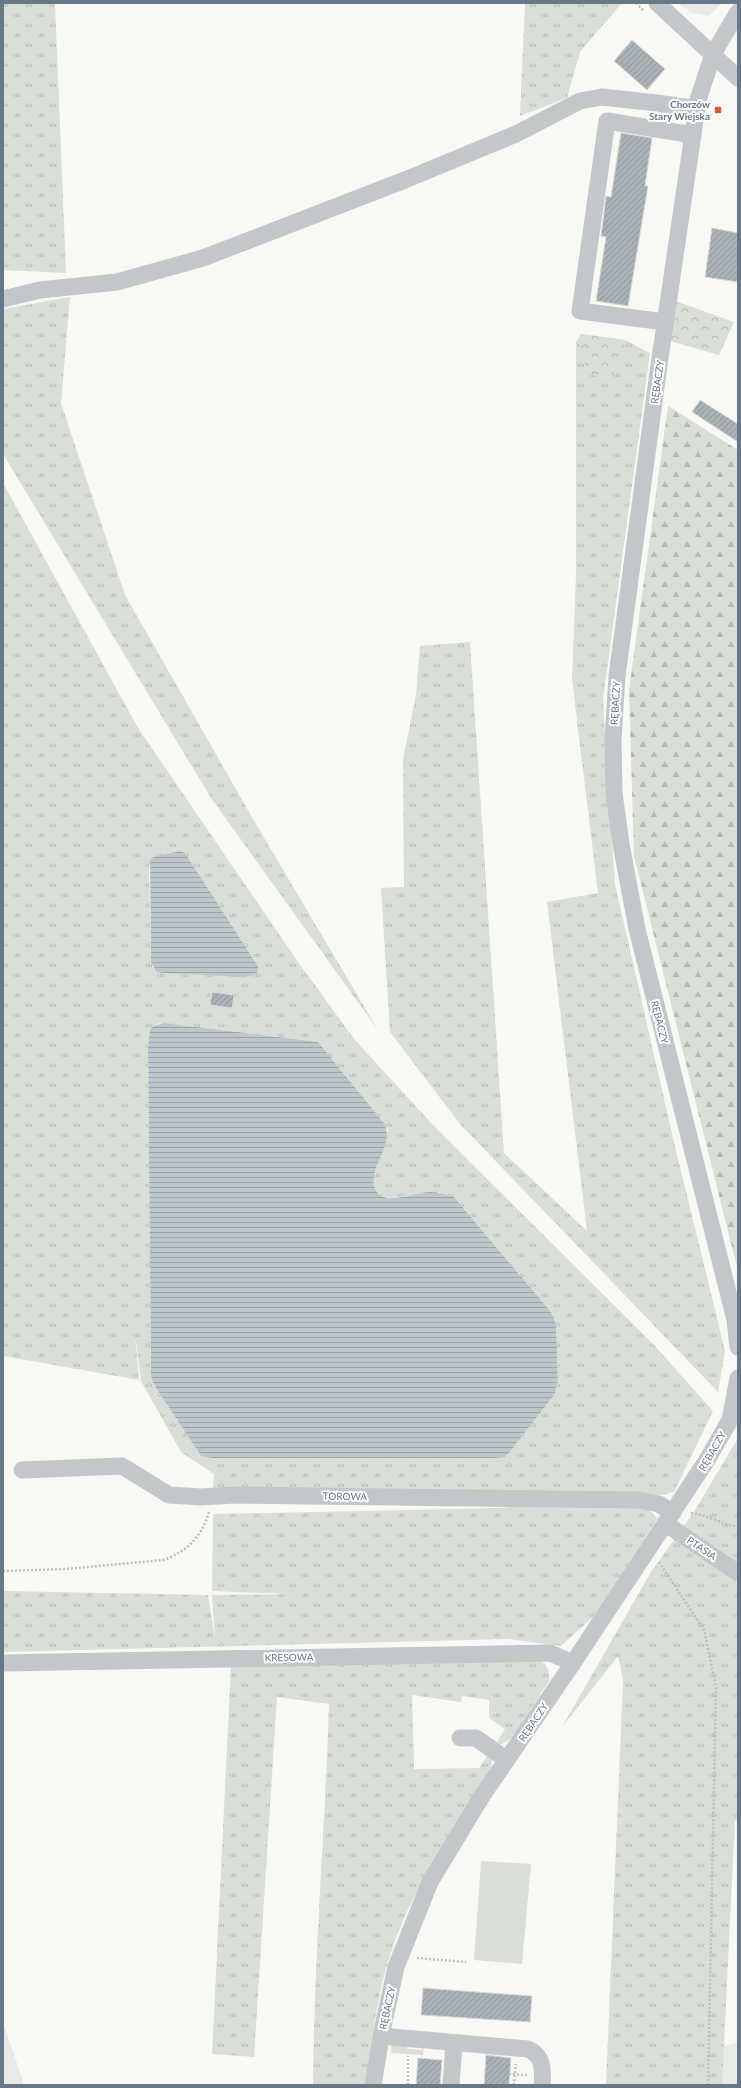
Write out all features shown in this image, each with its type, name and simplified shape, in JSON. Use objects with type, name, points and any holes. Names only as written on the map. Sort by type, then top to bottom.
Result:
[{"type":"street","points":[[657,3],[738,78]]},
{"type":"street","name":"RĘBACZY","points":[[738,12],[713,54],[700,91],[696,109],[665,322],[617,676],[613,740],[614,793],[621,844],[637,929],[735,1320],[738,1347]]},
{"type":"street","points":[[3,299],[40,290],[117,282],[203,258],[405,180],[516,134],[580,101],[602,97],[696,109]]},
{"type":"street","points":[[665,322],[580,311],[607,120],[693,135]]},
{"type":"street","name":"RĘBACZY","points":[[373,2085],[381,2036],[397,1961],[430,1882],[482,1796],[649,1548],[674,1516],[730,1420],[738,1378]]},
{"type":"street","name":"TOROWA","points":[[22,1470],[122,1466],[169,1495],[639,1500],[659,1504],[674,1516]]},
{"type":"street","name":"PTASIA","points":[[674,1516],[738,1573]]},
{"type":"street","name":"KRESOWA","points":[[3,1663],[550,1653],[573,1663]]},
{"type":"street","points":[[460,1738],[476,1738],[507,1760]]},
{"type":"street","points":[[381,2036],[530,2050],[536,2054],[542,2062],[542,2085]]},
{"type":"street","points":[[451,2085],[454,2043]]},
{"type":"path","points":[[3,1571],[34,1571],[151,1561],[177,1555],[187,1549],[198,1536],[208,1518],[214,1496]]},
{"type":"path","points":[[674,1516],[703,1515],[725,1525],[738,1527]]},
{"type":"path","points":[[649,1548],[704,1630],[716,1687],[708,2085]]},
{"type":"path","points":[[416,1958],[466,1962]]},
{"type":"path","points":[[408,2056],[408,2085]]},
{"type":"path","points":[[514,2085],[516,2060]]},
{"type":"path","points":[[509,2074],[528,2075]]},
{"type":"shaded area","points":[[677,3],[722,3],[709,16],[692,13]]},
{"type":"shaded area","points":[[180,851],[185,853],[258,966],[258,971],[254,975],[245,977],[157,972],[151,962],[150,860],[154,857]]},
{"type":"shaded area","points":[[164,1023],[318,1042],[384,1123],[387,1131],[387,1139],[374,1176],[374,1184],[377,1192],[382,1196],[389,1198],[398,1198],[430,1192],[442,1193],[454,1197],[551,1312],[556,1324],[558,1380],[555,1394],[505,1457],[213,1458],[201,1456],[156,1388],[152,1381],[151,1374],[148,1047],[150,1030],[153,1026]]},
{"type":"shaded area","points":[[3,2023],[22,2078],[23,2085],[3,2085]]},
{"type":"shaded area","points":[[738,2043],[738,2085],[722,2085],[723,2046]]},
{"type":"green space","points":[[4,3],[55,3],[66,273],[3,270]]},
{"type":"green space","points":[[525,3],[622,3],[580,52],[567,98],[520,116]]},
{"type":"green space","points":[[70,297],[61,403],[125,595],[253,819],[378,1030],[211,798],[3,454],[3,309]]},
{"type":"green space","points":[[675,301],[734,322],[719,355],[670,341]]},
{"type":"green space","points":[[581,334],[625,340],[650,353],[603,699],[608,787],[615,884],[673,1138],[725,1351],[718,1392],[460,1124],[390,1032],[381,888],[404,887],[403,760],[416,694],[420,646],[470,642],[504,1153],[587,1231],[547,902],[598,893],[572,679],[576,574],[576,342]]},
{"type":"green space","points":[[581,334],[625,340],[622,362],[615,361],[613,378],[583,374],[585,361],[578,360]]},
{"type":"green space","points":[[668,406],[738,450],[738,1271],[634,856],[629,690]]},
{"type":"green space","points":[[3,483],[138,728],[296,959],[354,1039],[433,1125],[654,1345],[713,1411],[674,1492],[661,1495],[213,1488],[214,1474],[181,1452],[141,1381],[135,1336],[139,1380],[3,1356]],"holes":[[[185,853],[258,966],[258,971],[151,962],[149,865]],[[164,1023],[318,1042],[384,1123],[388,1131],[373,1176],[375,1188],[378,1193],[381,1196],[391,1198],[439,1192],[454,1197],[551,1312],[556,1324],[558,1380],[555,1394],[505,1457],[201,1456],[156,1388],[152,1381],[151,1374],[148,1047],[150,1030],[157,1024]]]},
{"type":"green space","points":[[738,1438],[738,1820],[735,1821],[722,2085],[606,2085],[623,1680],[618,1656],[562,1727],[651,1572],[694,1512]]},
{"type":"green space","points":[[613,1503],[636,1506],[653,1513],[657,1519],[604,1604],[594,1616],[561,1646],[508,1639],[3,1652],[3,1591],[208,1595],[215,1639],[212,1595],[290,1594],[212,1591],[213,1514],[496,1508]]},
{"type":"green space","points":[[533,1656],[540,1660],[548,1669],[549,1681],[512,1738],[502,1744],[496,1744],[505,1729],[489,1718],[489,1700],[462,1696],[461,1702],[412,1695],[414,1769],[479,1768],[489,1753],[492,1758],[491,1770],[442,1847],[409,1907],[400,1928],[382,1985],[365,2085],[313,2085],[317,1942],[329,1704],[277,1697],[254,2057],[212,2054],[231,1666]]},
{"type":"green space","points":[[481,1861],[531,1864],[522,1964],[474,1960]]},
{"type":"green space","points":[[392,2043],[407,2043],[407,2049],[422,2050],[424,2045],[423,2055],[391,2053]]},
{"type":"building","points":[[632,40],[665,69],[647,90],[614,61]]},
{"type":"building","points":[[621,133],[652,138],[645,186],[648,186],[628,306],[596,301],[606,237],[601,236],[606,196],[611,197]]},
{"type":"building","points":[[712,228],[738,233],[738,282],[705,277]]},
{"type":"building","points":[[700,400],[738,424],[738,442],[692,412]]},
{"type":"building","points":[[212,992],[234,995],[232,1008],[210,1005]]},
{"type":"building","points":[[423,1988],[532,1996],[530,2022],[421,2015]]},
{"type":"building","points":[[486,2055],[511,2058],[509,2085],[484,2085]]},
{"type":"building","points":[[418,2058],[442,2060],[440,2085],[416,2085]]},
{"type":"place","name":"Chorzów Stary Wiejska","points":[[718,110]]}]
